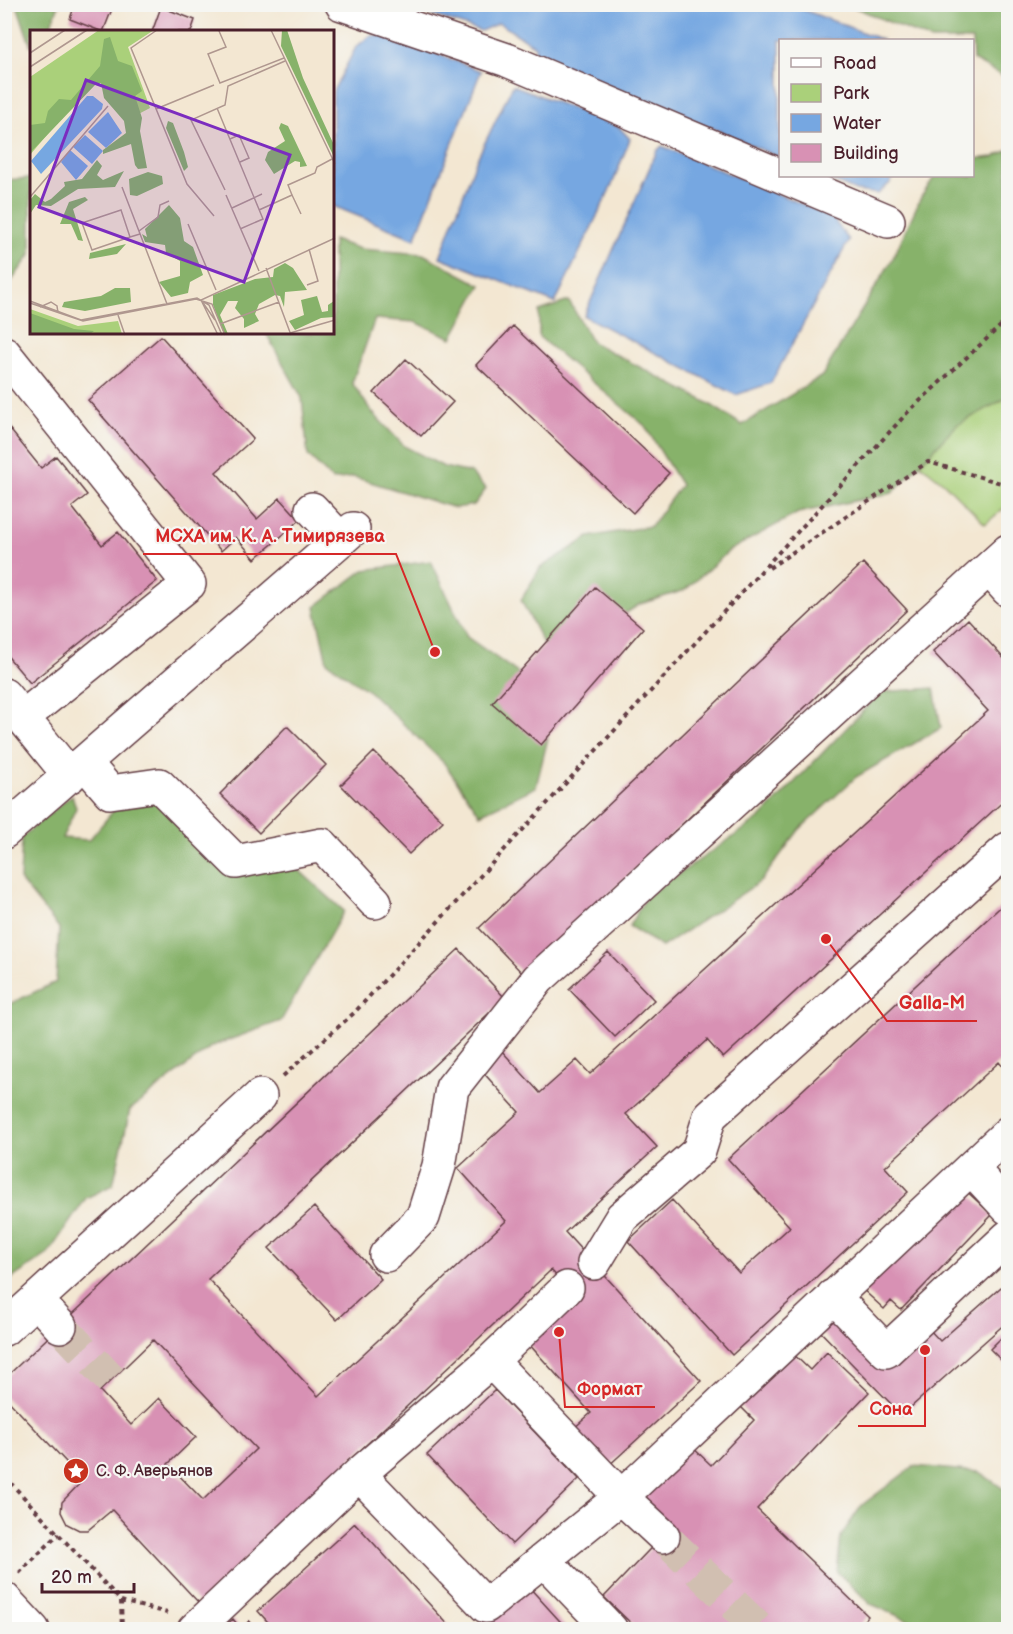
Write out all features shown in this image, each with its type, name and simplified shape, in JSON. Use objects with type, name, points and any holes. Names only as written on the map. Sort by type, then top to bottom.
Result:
[{"type":"street","points":[[342,4],[507,60],[779,175]]},
{"type":"street","points":[[784,177],[888,221]]},
{"type":"street","points":[[4,353],[189,584],[14,706],[78,769],[110,792],[159,785],[236,861],[322,845],[375,902]]},
{"type":"street","points":[[4,832],[347,534],[312,509]]},
{"type":"street","points":[[386,1255],[423,1217],[439,1166],[452,1089],[538,980],[1002,570]]},
{"type":"street","points":[[594,1263],[622,1218],[699,1151],[710,1116],[1008,849]]},
{"type":"street","points":[[4,1329],[260,1096]]},
{"type":"street","points":[[359,1474],[486,1606],[621,1497],[1008,1133]]},
{"type":"street","points":[[971,1168],[1008,1208]]},
{"type":"street","points":[[833,1296],[886,1351],[1008,1237]]},
{"type":"street","points":[[198,1626],[359,1474],[491,1361],[567,1288]]},
{"type":"street","points":[[36,1300],[60,1326]]},
{"type":"street","points":[[491,1361],[621,1497],[663,1536]]},
{"type":"street","points":[[544,1560],[611,1629]]},
{"type":"street","points":[[10,1588],[33,1629]]},
{"type":"path","points":[[260,1096],[354,1013],[764,572],[908,412],[1008,319]]},
{"type":"path","points":[[764,572],[928,462],[1008,485]]},
{"type":"path","points":[[4,1476],[121,1601],[198,1626]]},
{"type":"path","points":[[10,1588],[59,1534]]},
{"type":"path","points":[[121,1601],[123,1629]]},
{"type":"green space","points":[[998,4],[1008,8],[1008,79],[974,61],[974,39],[929,39],[849,5]]},
{"type":"green space","points":[[17,5],[59,5],[50,27],[53,30],[30,30],[30,44]]},
{"type":"green space","points":[[1008,150],[1008,397],[957,425],[892,493],[798,513],[730,550],[685,590],[640,604],[552,661],[521,600],[540,568],[589,537],[651,526],[681,485],[645,426],[539,337],[539,311],[569,301],[592,342],[708,403],[742,425],[822,376],[892,260],[921,197],[934,177],[974,177],[974,159],[994,157]]},
{"type":"green space","points":[[30,178],[30,255],[5,290],[5,180]]},
{"type":"green space","points":[[1008,212],[1008,505],[985,524],[944,483],[850,408]]},
{"type":"green space","points":[[334,240],[360,249],[423,254],[481,285],[452,338],[415,322],[375,319],[352,383],[372,412],[404,446],[444,467],[471,473],[486,489],[474,505],[455,508],[354,477],[333,480],[308,456],[302,398],[267,334],[334,334]]},
{"type":"green space","points":[[431,561],[467,637],[525,678],[538,703],[548,738],[536,787],[480,814],[444,763],[370,692],[327,662],[315,607],[364,570]]},
{"type":"green space","points":[[934,688],[941,728],[856,777],[799,830],[761,881],[662,947],[629,926],[647,896],[760,818],[881,692]]},
{"type":"green space","points":[[72,795],[76,808],[62,838],[89,840],[119,804],[154,800],[179,825],[292,864],[344,911],[281,1021],[212,1046],[130,1110],[113,1185],[86,1198],[48,1254],[5,1283],[7,1060],[5,1006],[56,982],[59,928],[20,880],[22,837]]},
{"type":"green space","points":[[914,1466],[979,1472],[1008,1492],[1008,1629],[928,1629],[871,1604],[837,1572],[841,1536],[862,1505]]},
{"type":"water","points":[[400,5],[791,5],[880,39],[779,39],[779,158],[717,130],[655,109],[535,57],[535,46],[499,23],[481,31]]},
{"type":"water","points":[[387,34],[481,71],[415,239],[334,206],[334,89],[356,47],[370,36]]},
{"type":"water","points":[[513,85],[619,127],[630,139],[612,185],[555,303],[440,257],[476,161]]},
{"type":"water","points":[[662,146],[831,216],[849,240],[771,383],[736,395],[584,316],[657,151]]},
{"type":"water","points":[[823,177],[893,177],[890,183],[878,194],[856,191]]},
{"type":"building","points":[[75,4],[114,4],[104,30],[98,30],[70,19]]},
{"type":"building","points":[[161,7],[195,20],[192,30],[153,30]]},
{"type":"building","points":[[513,326],[669,473],[633,513],[476,365]]},
{"type":"building","points":[[161,336],[253,439],[216,472],[257,519],[280,498],[300,520],[255,559],[236,537],[221,551],[88,400]]},
{"type":"building","points":[[406,359],[453,402],[421,436],[374,393]]},
{"type":"building","points":[[4,422],[41,468],[56,456],[87,495],[72,507],[102,545],[118,532],[157,581],[30,683],[4,652]]},
{"type":"building","points":[[863,563],[907,610],[524,975],[479,928]]},
{"type":"building","points":[[595,587],[643,628],[541,745],[492,703]]},
{"type":"building","points":[[968,619],[1008,663],[1008,797],[723,1058],[707,1040],[626,1114],[657,1147],[565,1232],[701,1381],[606,1468],[572,1430],[591,1413],[527,1342],[576,1297],[551,1270],[199,1603],[112,1510],[88,1530],[79,1530],[67,1524],[61,1512],[62,1502],[83,1480],[4,1396],[4,1379],[459,949],[505,998],[208,1279],[318,1396],[506,1221],[458,1168],[519,1112],[480,1069],[501,1050],[540,1093],[577,1060],[590,1074],[988,711],[933,652]],"holes":[[[153,1340],[256,1449],[203,1500],[168,1464],[196,1437],[159,1398],[131,1425],[100,1391]]]},
{"type":"building","points":[[287,726],[326,765],[259,833],[220,794]]},
{"type":"building","points":[[374,752],[443,821],[409,854],[341,785]]},
{"type":"building","points":[[1008,900],[1008,1073],[999,1062],[885,1167],[908,1192],[732,1355],[628,1241],[672,1200],[739,1273],[790,1227],[728,1159]]},
{"type":"building","points":[[608,952],[654,1000],[615,1037],[569,989]]},
{"type":"building","points":[[959,1184],[992,1215],[901,1310],[891,1301],[884,1309],[859,1286]]},
{"type":"building","points":[[314,1207],[381,1279],[337,1320],[269,1248]]},
{"type":"building","points":[[1008,1281],[1008,1321],[902,1415],[810,1321],[830,1301],[889,1363],[928,1328],[940,1341]]},
{"type":"building","points":[[1008,1331],[1008,1367],[990,1349]]},
{"type":"building","points":[[786,1347],[810,1370],[827,1352],[869,1392],[757,1509],[868,1616],[855,1630],[638,1630],[604,1597],[669,1529],[636,1497],[688,1443],[711,1465],[754,1420],[735,1401]]},
{"type":"building","points":[[495,1390],[579,1479],[512,1544],[427,1455]]},
{"type":"building","points":[[355,1523],[453,1630],[275,1630],[258,1611]]},
{"type":"building","points":[[528,1586],[568,1630],[480,1630]]},
{"type":"building","points":[[233,1619],[242,1630],[221,1630]]},
{"type":"tunnel","points":[[60,1326],[111,1380]]},
{"type":"tunnel","points":[[663,1536],[760,1630]]},
{"type":"place","name":"МСХА им. К. А. Тимирязева","points":[[435,652]]},
{"type":"place","name":"Galla-M","points":[[826,939]]},
{"type":"place","name":"Формат","points":[[559,1332]]},
{"type":"place","name":"Сона","points":[[925,1350]]},
{"type":"place","name":"С. Ф. Аверьянов","points":[[76,1471]]}]
